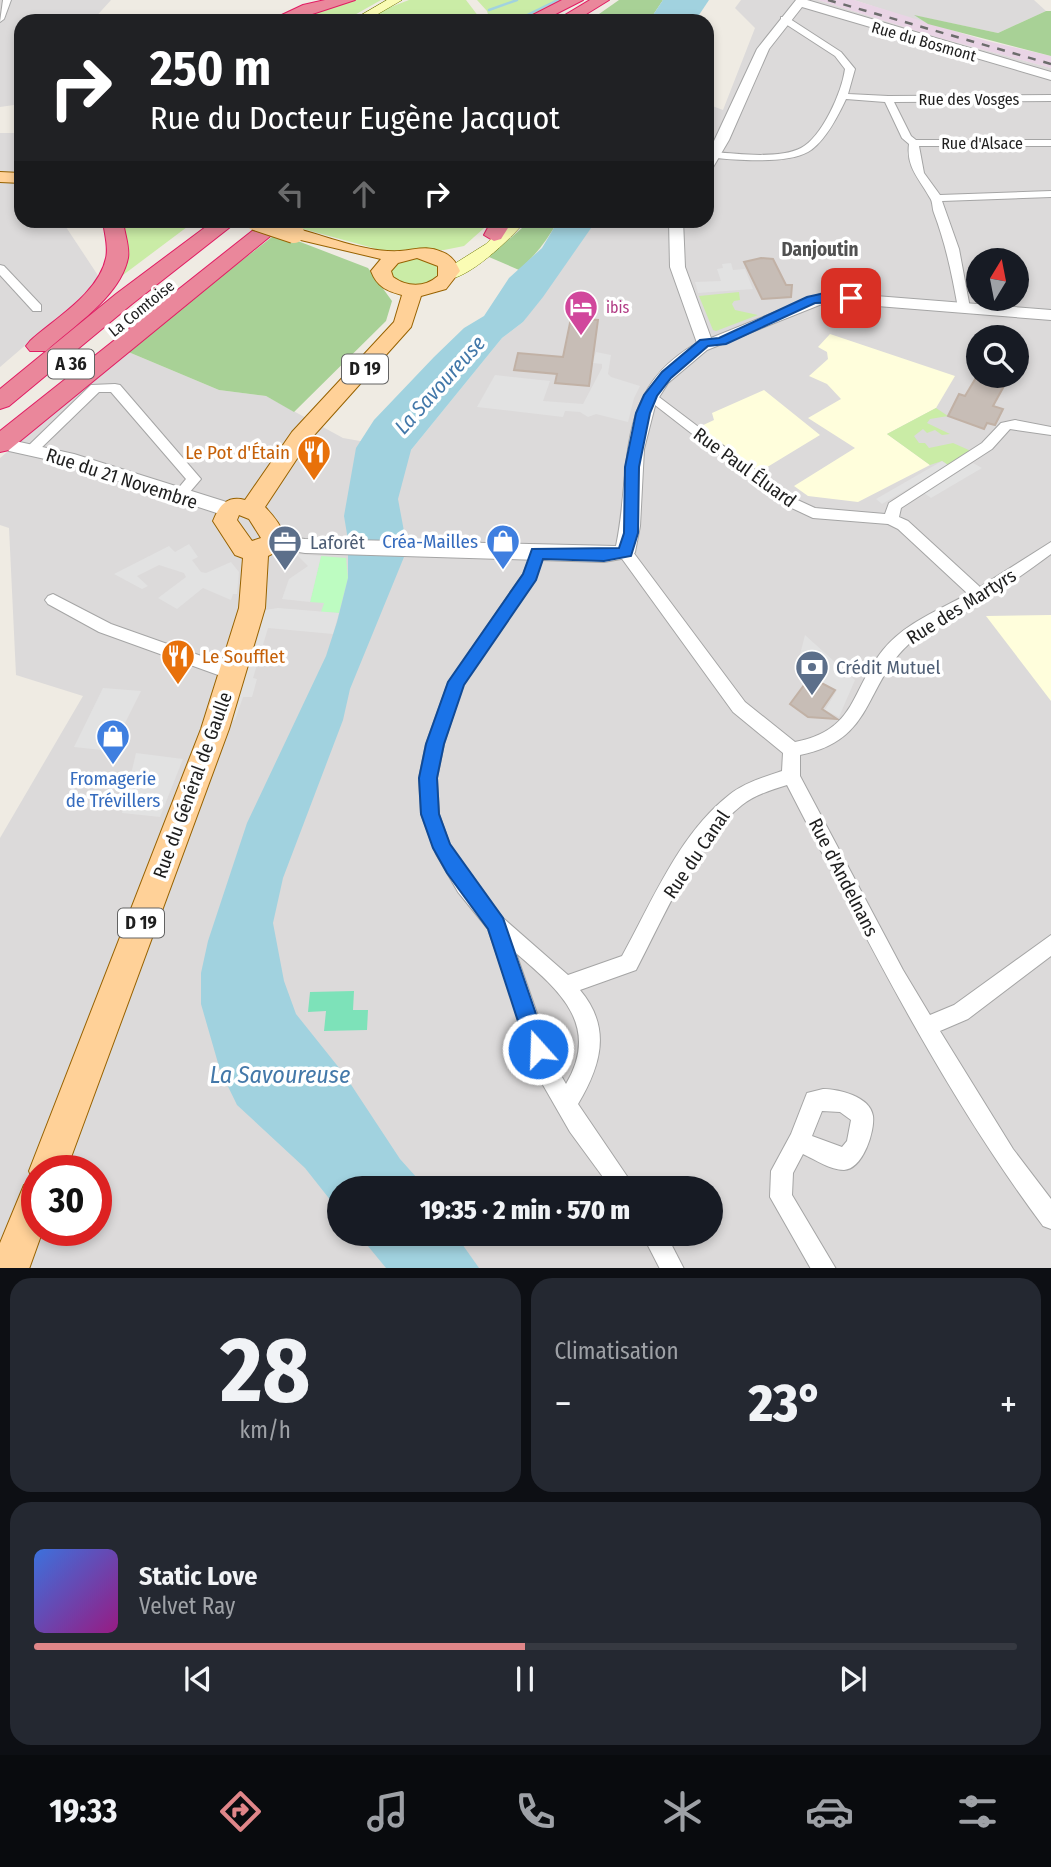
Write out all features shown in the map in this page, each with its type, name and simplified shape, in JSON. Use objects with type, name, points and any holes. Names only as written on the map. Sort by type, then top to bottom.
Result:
[{"type":"highway","points":[[294,14],[347,0]]},
{"type":"highway","points":[[544,14],[575,0]]},
{"type":"highway","points":[[556,14],[583,0]]},
{"type":"highway","points":[[576,14],[601,0]]},
{"type":"highway","points":[[592,14],[611,0]]},
{"type":"highway","points":[[21,362],[110,274],[118,255],[114,228]]},
{"type":"highway","points":[[0,379],[195,228]]},
{"type":"highway","name":"La Comtoise","points":[[0,401],[124,299],[218,228]]},
{"type":"highway","name":"La Comtoise","points":[[0,425],[144,305],[244,228]]},
{"type":"highway","points":[[16,447],[161,312],[286,228]]},
{"type":"main road","points":[[370,14],[397,0]]},
{"type":"main road","points":[[289,228],[374,266],[391,286],[413,290],[438,285],[492,247],[511,228]]},
{"type":"main road","points":[[321,242],[396,256],[417,252],[438,256],[467,251],[498,228]]},
{"type":"main road","points":[[381,274],[384,264],[396,256]]},
{"type":"main road","points":[[438,256],[449,267],[449,275]]},
{"type":"main road","name":"D 19","points":[[240,510],[300,437],[380,353],[404,323],[413,290]]},
{"type":"main road","points":[[240,510],[273,533],[265,547]]},
{"type":"main road","name":"Rue du Général de Gaulle","points":[[53,1155],[215,729],[252,608],[265,547]]},
{"type":"main road","points":[[9,1268],[21,1239]]},
{"type":"street","points":[[0,19],[7,0]]},
{"type":"street","points":[[714,155],[739,108],[759,57],[784,19],[801,0]]},
{"type":"street","name":"Rue du Bosmont","points":[[801,0],[872,26],[1051,76]]},
{"type":"street","points":[[714,161],[754,159],[803,151],[820,133],[842,96],[850,74],[845,62],[784,19]]},
{"type":"street","name":"Rue des Vosges","points":[[842,96],[888,99],[1051,98]]},
{"type":"street","points":[[888,99],[906,138],[914,143],[915,162],[930,193],[937,198],[1003,199],[1021,194],[1051,194]]},
{"type":"street","name":"Rue d'Alsace","points":[[914,143],[1051,143]]},
{"type":"street","points":[[937,198],[937,207],[953,249],[964,308]]},
{"type":"street","points":[[674,228],[676,254],[705,343]]},
{"type":"street","points":[[0,268],[37,309]]},
{"type":"street","points":[[625,552],[631,533],[632,467],[643,413],[651,395],[666,375],[705,343],[722,341],[825,297],[1051,315]]},
{"type":"street","points":[[16,447],[96,388],[115,388],[194,479],[177,497]]},
{"type":"street","name":"Rue Paul Éluard","points":[[651,395],[786,500],[813,513],[891,519]]},
{"type":"street","points":[[979,595],[903,525],[891,519],[894,506],[987,446],[1006,426],[1015,424],[1051,431]]},
{"type":"street","name":"Rue du 21 Novembre","points":[[16,447],[177,497],[240,510]]},
{"type":"street","points":[[265,547],[604,555],[625,552]]},
{"type":"street","name":"Rue des Martyrs","points":[[792,750],[831,742],[851,723],[872,676],[906,638],[979,595],[1051,547]]},
{"type":"street","points":[[625,552],[739,707],[792,750]]},
{"type":"street","points":[[538,553],[530,576],[456,682],[435,744],[428,778],[430,814],[442,848],[466,886],[496,924],[566,985],[590,1023],[591,1051],[580,1085],[567,1103]]},
{"type":"street","points":[[53,600],[104,628],[232,674]]},
{"type":"street","name":"Rue d'Andelnans","points":[[792,750],[791,776],[896,977],[1005,1157],[1051,1218]]},
{"type":"street","name":"Rue du Canal","points":[[566,985],[629,963],[675,882],[729,805],[759,787],[791,776]]},
{"type":"street","points":[[496,924],[546,1071],[578,1124],[615,1176]]},
{"type":"street","points":[[927,1026],[961,1012],[1051,944]]},
{"type":"street","points":[[799,1141],[782,1171],[781,1197],[824,1268]]},
{"type":"street","points":[[660,1246],[672,1268]]},
{"type":"shaded area","points":[[0,0],[111,0],[98,14],[14,14],[14,105],[0,107]]},
{"type":"shaded area","points":[[741,0],[818,0],[936,37],[1051,68],[1051,1268],[0,1268],[0,838],[83,696],[16,675],[9,528],[0,525],[0,458],[126,351],[219,390],[266,396],[343,438],[411,450],[502,338],[523,322],[591,228],[714,228],[714,107],[723,110],[755,28],[735,8]]},
{"type":"shaded area","points":[[818,0],[854,0],[987,41],[1051,56],[1051,68],[936,37]]},
{"type":"shaded area","points":[[854,0],[1034,0],[1046,11],[998,33],[917,16],[928,24]]},
{"type":"shaded area","points":[[0,133],[14,133],[14,228],[67,228],[99,277],[79,299],[0,367]]},
{"type":"shaded area","points":[[731,263],[733,270],[745,269],[753,289],[698,293],[695,282],[721,281],[717,269],[723,268],[722,264]]},
{"type":"shaded area","points":[[830,334],[955,376],[936,408],[887,434],[930,465],[858,502],[808,496],[794,486],[855,448],[808,418],[841,399],[827,384],[809,376],[828,359],[827,352],[818,347]]},
{"type":"shaded area","points":[[596,352],[611,355],[608,374],[611,377],[640,386],[628,422],[596,414],[588,417],[580,412],[565,411],[563,417],[477,407],[495,375],[550,381],[543,401],[583,404],[602,368],[602,364],[593,363]]},
{"type":"shaded area","points":[[764,390],[820,435],[756,474],[699,427],[714,420],[712,413]]},
{"type":"shaded area","points":[[942,461],[948,465],[882,504],[876,499]]},
{"type":"shaded area","points":[[973,463],[982,468],[931,498],[924,493]]},
{"type":"shaded area","points":[[189,544],[198,557],[192,560],[201,572],[206,573],[231,562],[239,572],[237,594],[233,594],[231,600],[203,588],[177,609],[158,598],[186,577],[184,573],[159,565],[137,576],[148,586],[142,589],[114,574],[169,546],[175,552]]},
{"type":"shaded area","points":[[296,554],[321,556],[310,602],[282,599],[289,579],[308,566]]},
{"type":"shaded area","points":[[278,608],[339,613],[333,634],[268,628],[253,678],[257,679],[252,697],[243,697],[235,720],[227,721],[248,648],[255,648],[265,610]]},
{"type":"shaded area","points":[[1051,615],[1051,701],[986,616]]},
{"type":"shaded area","points":[[805,635],[855,680],[839,717],[825,710],[837,690],[796,670]]},
{"type":"shaded area","points":[[103,688],[141,691],[111,751],[74,747]]},
{"type":"shaded area","points":[[136,753],[183,759],[160,817],[122,813]]},
{"type":"green space","points":[[355,0],[381,0],[356,14],[306,14]]},
{"type":"green space","points":[[409,0],[466,0],[477,14],[378,14]]},
{"type":"green space","points":[[477,0],[564,0],[535,14],[488,14]]},
{"type":"green space","points":[[619,0],[663,0],[654,14],[599,14]]},
{"type":"green space","points":[[1051,11],[1051,56],[928,24],[914,15],[998,33]]},
{"type":"green space","points":[[119,228],[186,228],[107,287]]},
{"type":"green space","points":[[300,228],[484,228],[464,246],[444,250],[384,251]]},
{"type":"green space","points":[[522,228],[554,228],[531,259],[519,270],[489,257]]},
{"type":"green space","points":[[277,233],[368,268],[392,301],[386,321],[294,412],[266,396],[219,390],[126,351]]},
{"type":"green space","points":[[408,258],[421,258],[436,264],[438,274],[428,282],[416,285],[391,279],[389,268]]},
{"type":"green space","points":[[739,292],[740,300],[732,304],[735,310],[758,315],[713,330],[699,296]]},
{"type":"green space","points":[[936,408],[948,416],[930,419],[927,423],[950,434],[942,435],[935,430],[927,433],[923,429],[914,436],[919,443],[925,443],[929,448],[953,443],[971,451],[948,465],[942,461],[930,465],[887,434]]},
{"type":"green space","points":[[321,556],[346,558],[348,578],[339,613],[321,612],[324,603],[310,602]]},
{"type":"green space","points":[[354,991],[353,1010],[368,1010],[367,1030],[324,1031],[326,1011],[308,1012],[310,992]]},
{"type":"water","points":[[663,0],[709,0],[700,14],[654,14]]},
{"type":"water","name":"La Savoureuse","points":[[554,228],[591,228],[523,322],[502,338],[411,450],[398,499],[406,542],[404,557],[350,689],[343,720],[283,878],[273,923],[284,981],[296,1014],[344,1074],[400,1159],[415,1176],[327,1176],[327,1196],[305,1168],[237,1105],[220,1070],[201,1004],[201,973],[208,941],[247,823],[326,656],[337,622],[348,578],[348,540],[344,516],[356,448],[374,420],[434,357],[464,328],[484,316],[509,278],[542,248]]},
{"type":"water","points":[[368,1246],[463,1246],[479,1268],[386,1268]]},
{"type":"building","points":[[761,258],[773,259],[786,285],[792,285],[791,297],[762,299],[744,262]]},
{"type":"building","name":"ibis","points":[[571,318],[598,320],[589,386],[555,383],[557,374],[514,370],[518,353],[563,357]]},
{"type":"building","points":[[970,388],[1003,388],[993,406],[1003,409],[995,425],[987,423],[984,429],[948,416],[959,394],[965,396]]},
{"type":"building","name":"Crédit Mutuel","points":[[810,677],[835,690],[822,709],[837,719],[808,717],[790,704]]},
{"type":"waterway","points":[[489,10],[517,0]]},
{"type":"waterway","points":[[529,14],[558,0]]},
{"type":"railway","points":[[828,0],[1051,64]]},
{"type":"place","name":"ibis","points":[[581,337]]},
{"type":"place","name":"Le Pot d'Étain","points":[[314,482]]},
{"type":"place","name":"Créa-Mailles","points":[[503,571]]},
{"type":"place","name":"Laforêt","points":[[285,572]]},
{"type":"place","name":"Le Soufflet","points":[[178,686]]},
{"type":"place","name":"Crédit Mutuel","points":[[812,697]]},
{"type":"place","name":"Fromagerie de Trévillers","points":[[113,766]]},
{"type":"district","name":"Danjoutin","points":[[820,249]]},
{"type":"route","points":[[538,1049],[505,958],[496,924],[466,886],[442,848],[430,814],[428,778],[435,744],[456,682],[530,576],[538,553],[604,555],[625,552],[631,533],[632,467],[645,404],[666,375],[705,343],[722,341],[811,300],[825,297],[851,298]]}]
